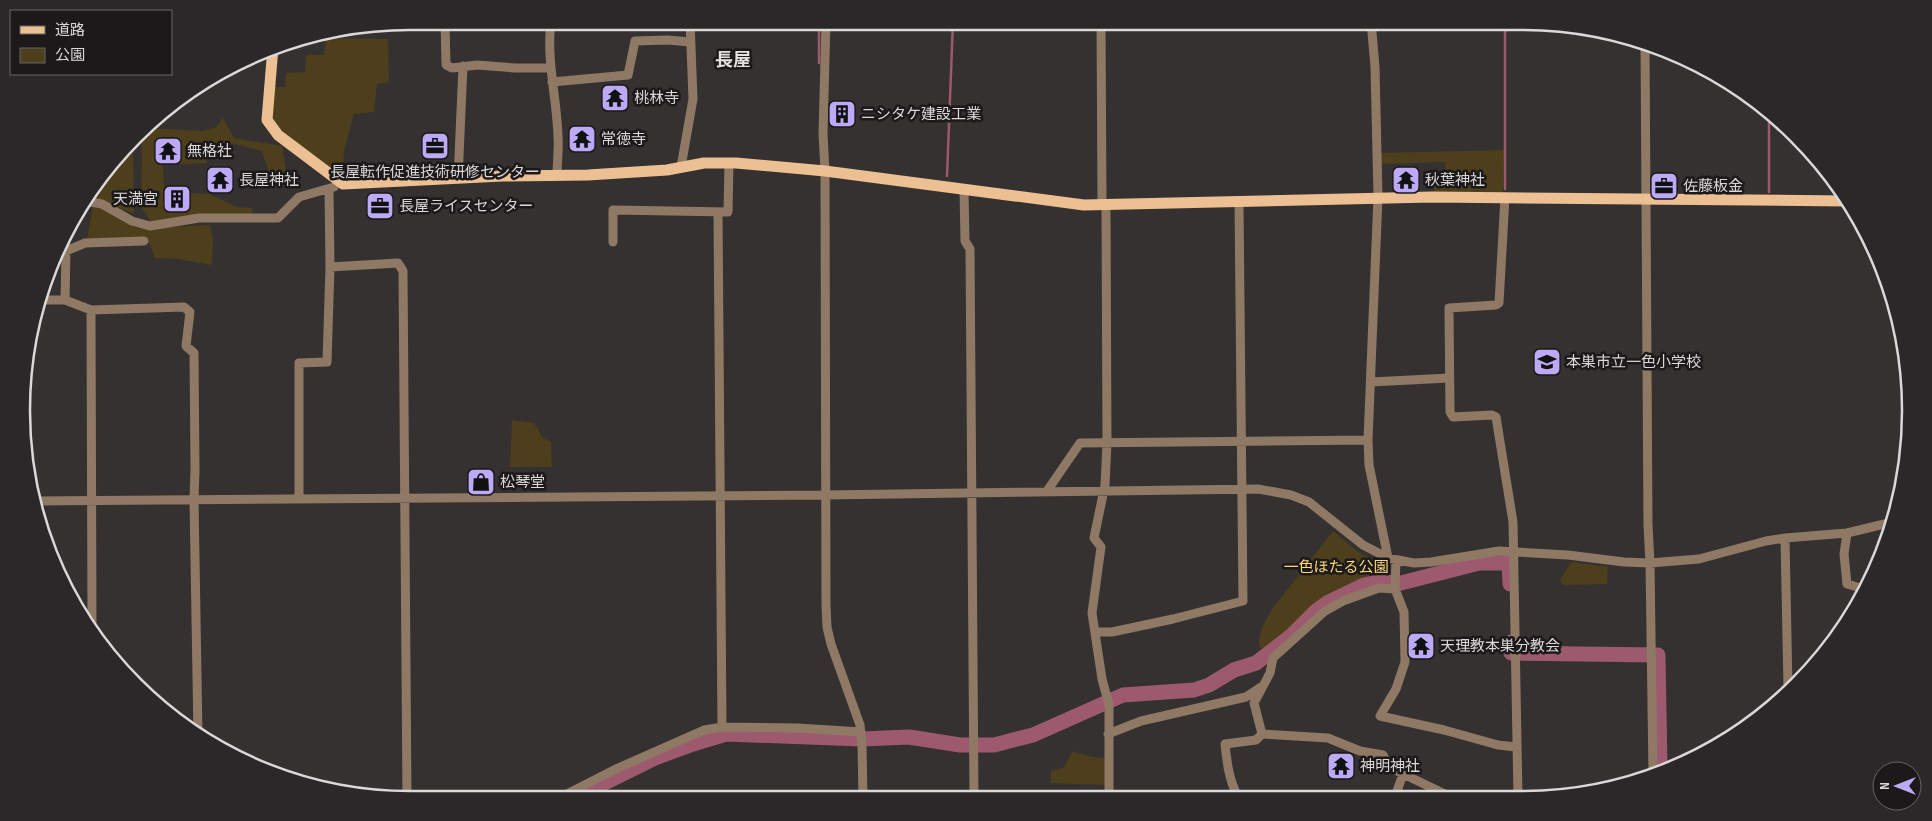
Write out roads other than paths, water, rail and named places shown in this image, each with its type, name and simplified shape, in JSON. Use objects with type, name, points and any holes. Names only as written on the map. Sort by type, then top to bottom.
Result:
[{"type":"main road","points":[[272,56],[267,120],[278,135],[343,184],[458,178],[557,176],[666,170],[704,163],[730,163],[772,165],[825,171],[1084,205],[1239,203],[1378,197],[1839,201]]},
{"type":"street","points":[[445,30],[446,66],[452,68],[477,65],[550,68]]},
{"type":"street","points":[[550,30],[550,68],[558,137],[557,176]]},
{"type":"street","points":[[681,167],[693,99],[690,30]]},
{"type":"street","points":[[826,30],[823,134],[825,171],[825,581],[827,627],[861,732],[862,791]]},
{"type":"street","points":[[1101,30],[1104,205],[1106,209],[1107,443],[1103,491],[1094,538],[1101,547],[1092,613],[1108,701],[1110,727],[1108,734],[1109,791]]},
{"type":"street","points":[[1372,30],[1375,67],[1378,197],[1368,440],[1369,465],[1392,559],[1395,589],[1404,612],[1405,662],[1396,689],[1380,716],[1498,745],[1516,747]]},
{"type":"street","points":[[552,82],[628,74],[635,41],[668,40],[690,42]]},
{"type":"street","points":[[1646,51],[1648,525],[1652,768]]},
{"type":"street","points":[[458,178],[463,66]]},
{"type":"street","points":[[613,242],[613,210],[728,212],[730,163]]},
{"type":"street","points":[[92,202],[102,204],[132,221],[150,226],[200,218],[278,218],[299,197],[343,184]]},
{"type":"street","points":[[299,499],[299,363],[327,362],[330,266],[329,189]]},
{"type":"street","points":[[964,190],[965,241],[970,249],[974,791]]},
{"type":"street","points":[[1505,197],[1499,303],[1496,305],[1449,308],[1449,378],[1450,412],[1453,417],[1492,414],[1496,417],[1513,522],[1518,791]]},
{"type":"street","points":[[1096,632],[1112,632],[1173,619],[1243,600],[1241,490],[1243,441],[1239,203]]},
{"type":"street","points":[[718,212],[722,727]]},
{"type":"street","points":[[64,300],[66,251],[85,244],[144,241]]},
{"type":"street","points":[[330,266],[398,264],[403,270],[403,498],[407,791]]},
{"type":"street","points":[[46,300],[64,300],[91,310],[184,307],[190,312],[186,346],[194,353],[194,500],[198,726]]},
{"type":"street","points":[[91,310],[90,501],[92,619]]},
{"type":"street","points":[[1371,382],[1449,378]]},
{"type":"street","points":[[1048,491],[1080,443],[1368,440]]},
{"type":"street","points":[[41,501],[825,495],[1048,491],[1276,491],[1309,502],[1363,545],[1392,559],[1414,563],[1432,562],[1484,552],[1514,551],[1568,555],[1608,561],[1650,563],[1699,559],[1785,538],[1847,533],[1885,524]]},
{"type":"street","points":[[1847,533],[1844,554],[1847,584],[1858,587]]},
{"type":"street","points":[[1785,538],[1788,683]]},
{"type":"street","points":[[1262,734],[1254,702],[1270,673],[1273,658],[1325,611],[1343,601],[1379,588],[1395,589]]},
{"type":"street","points":[[1108,734],[1141,721],[1246,697],[1261,687]]},
{"type":"street","points":[[572,791],[618,768],[704,730],[722,727],[798,728],[861,732]]},
{"type":"street","points":[[1235,791],[1231,784],[1225,744],[1256,740],[1262,734],[1328,738],[1360,751],[1383,755],[1391,768],[1438,791]]},
{"type":"street","points":[[1397,791],[1403,774]]},
{"type":"waterway","points":[[819,30],[819,63]]},
{"type":"waterway","points":[[947,176],[953,30]]},
{"type":"waterway","points":[[1505,30],[1505,189]]},
{"type":"waterway","points":[[1769,122],[1769,192]]},
{"type":"waterway","points":[[588,791],[655,758],[726,734],[862,739],[909,737],[960,745],[994,745],[1033,735],[1123,695],[1194,690],[1209,685],[1234,670],[1256,663],[1291,636],[1316,611],[1327,603],[1364,585],[1378,582],[1401,583],[1479,563],[1509,563],[1510,584]]},
{"type":"waterway","points":[[1511,642],[1511,653],[1658,655],[1660,765]]},
{"type":"place","name":"桃林寺","points":[[615,98]]},
{"type":"place","name":"ニシタケ建設工業","points":[[842,114]]},
{"type":"place","name":"常徳寺","points":[[582,139]]},
{"type":"place","name":"長屋転作促進技術研修センター","points":[[435,146]]},
{"type":"place","name":"無格社","points":[[168,151]]},
{"type":"place","name":"長屋神社","points":[[220,180]]},
{"type":"place","name":"秋葉神社","points":[[1406,180]]},
{"type":"place","name":"佐藤板金","points":[[1664,186]]},
{"type":"place","name":"天満宮","points":[[177,199]]},
{"type":"place","name":"長屋ライスセンター","points":[[380,206]]},
{"type":"place","name":"本巣市立一色小学校","points":[[1547,362]]},
{"type":"place","name":"松琴堂","points":[[481,482]]},
{"type":"place","name":"天理教本巣分教会","points":[[1421,646]]},
{"type":"place","name":"神明神社","points":[[1341,766]]},
{"type":"district","name":"長屋","points":[[733,60]]},
{"type":"park label","name":"一色ほたる公園","points":[[1336,567]]}]
